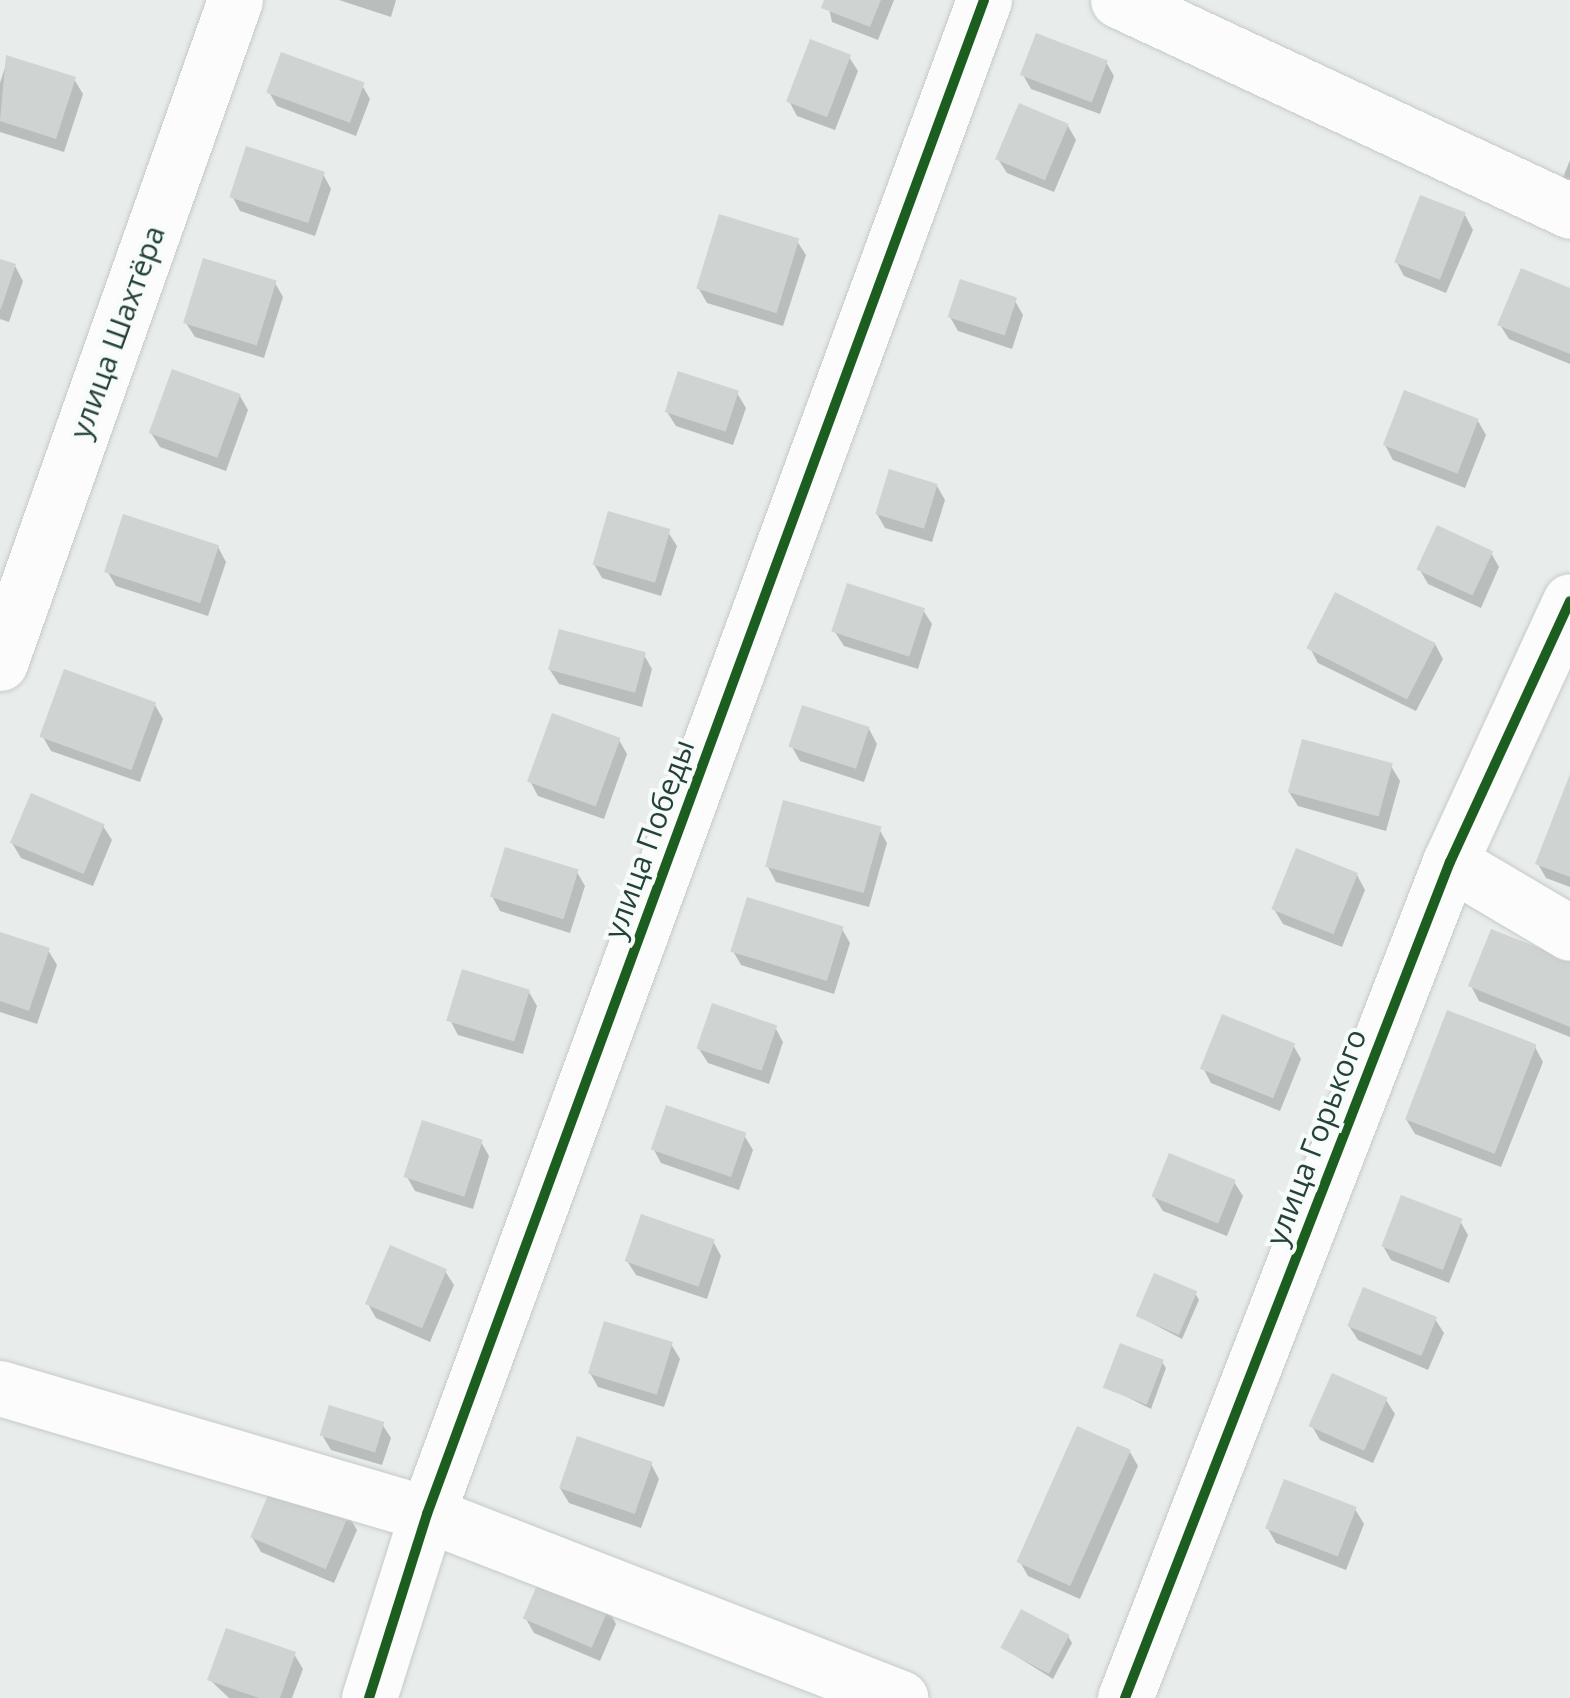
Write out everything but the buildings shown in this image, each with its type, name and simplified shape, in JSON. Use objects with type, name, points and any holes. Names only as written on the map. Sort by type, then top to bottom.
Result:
[{"type":"street","name":"улица Шахтёра","points":[[0,663],[235,0]]},
{"type":"street","name":"улица Победы","points":[[369,1698],[427,1514],[984,0]]},
{"type":"street","points":[[1118,0],[1570,211]]},
{"type":"street","name":"улица Горького","points":[[1125,1698],[1450,862],[1570,601]]},
{"type":"street","points":[[1450,862],[1570,932]]},
{"type":"street","points":[[0,1388],[427,1514],[901,1698]]},
{"type":"cycle path","points":[[369,1698],[427,1514],[984,0]]},
{"type":"cycle path","points":[[1125,1698],[1450,862],[1570,601]]}]
